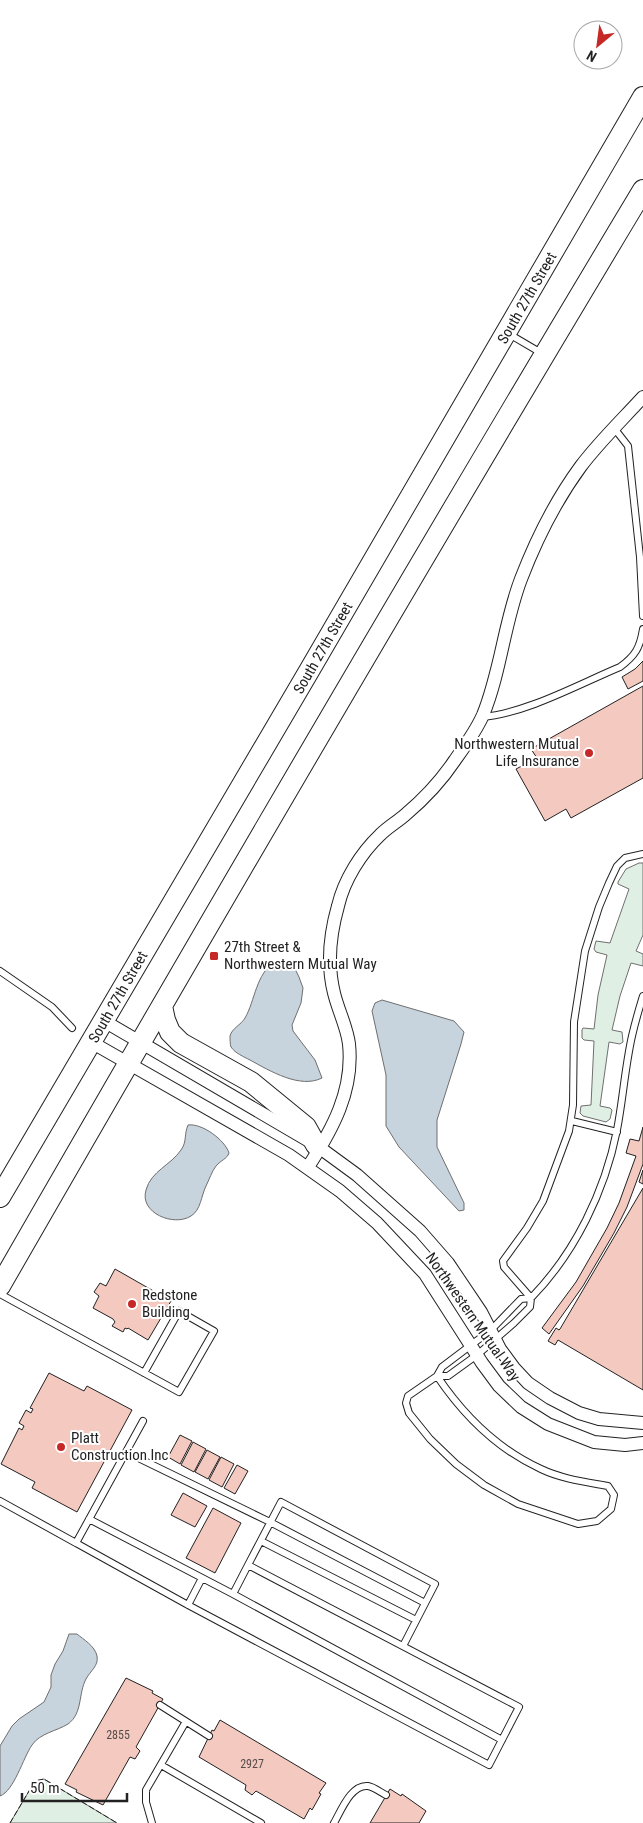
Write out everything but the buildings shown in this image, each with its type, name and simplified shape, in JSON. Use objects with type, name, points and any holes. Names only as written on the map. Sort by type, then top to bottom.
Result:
[{"type":"main road","name":"South 27th Street","points":[[0,1197],[643,97]]},
{"type":"main road","points":[[0,1286],[544,354],[643,190]]},
{"type":"main road","points":[[162,1006],[170,1032],[181,1043],[251,1082],[306,1127],[318,1146]]},
{"type":"street","points":[[308,1167],[318,1146],[332,1128],[342,1106],[348,1079],[349,1044],[334,991],[330,964],[332,932],[344,887],[356,865],[380,835],[434,788],[455,761],[482,717],[497,667],[509,615],[521,578],[539,538],[558,502],[580,467],[643,397]]},
{"type":"street","name":"Northwestern Mutual Way","points":[[104,1021],[318,1146],[356,1175],[420,1231],[448,1263],[481,1312],[514,1368],[528,1383],[550,1398],[580,1413],[599,1419],[643,1423]]},
{"type":"street","name":"Northwestern Mutual Way","points":[[91,1042],[308,1167],[340,1191],[377,1223],[425,1274],[498,1386],[521,1407],[548,1424],[594,1442],[625,1445],[643,1443]]},
{"type":"lane","points":[[506,332],[544,354]]},
{"type":"lane","points":[[614,428],[628,446],[640,557],[643,616]]},
{"type":"lane","points":[[482,717],[524,709],[620,667],[633,658],[641,640],[643,629]]},
{"type":"lane","points":[[531,1298],[504,1267],[503,1261],[544,1201],[572,1121],[574,1022],[585,951],[599,907],[618,866],[625,858],[643,854]]},
{"type":"lane","points":[[0,971],[52,1007],[72,1028]]},
{"type":"lane","points":[[437,1376],[448,1376],[474,1350],[530,1306],[531,1298],[546,1283],[567,1253],[585,1221],[604,1176],[617,1132],[632,1036],[643,996]]},
{"type":"lane","points":[[572,1121],[617,1132]]},
{"type":"lane","points":[[0,1294],[144,1373],[179,1392],[214,1331],[179,1311],[144,1373]]},
{"type":"lane","points":[[437,1376],[464,1412],[487,1435],[509,1452],[541,1469],[561,1476],[608,1486],[614,1494],[611,1509],[597,1520],[578,1524],[518,1504],[484,1485],[456,1464],[430,1439],[409,1413],[406,1403],[408,1396],[437,1376],[442,1368],[474,1350],[493,1335],[521,1299],[531,1298]]},
{"type":"lane","points":[[76,1543],[143,1422]]},
{"type":"lane","points":[[126,1452],[270,1522],[425,1603]]},
{"type":"lane","points":[[0,1501],[188,1605],[489,1765],[519,1707],[248,1565]]},
{"type":"lane","points":[[233,1594],[281,1502],[434,1584],[403,1646]]},
{"type":"lane","points":[[89,1519],[233,1594],[502,1740]]},
{"type":"lane","points":[[261,1541],[416,1620]]},
{"type":"lane","points":[[188,1605],[202,1578]]},
{"type":"lane","points":[[160,1705],[185,1723],[208,1736]]},
{"type":"lane","points":[[152,1823],[146,1802],[146,1790],[185,1723]]},
{"type":"lane","points":[[161,1765],[261,1823]]},
{"type":"lane","points":[[334,1823],[353,1791],[360,1786],[369,1786],[386,1795]]},
{"type":"green space","points":[[643,863],[643,935],[636,951],[643,954],[643,966],[631,963],[620,996],[612,1030],[622,1032],[623,1042],[620,1044],[609,1042],[600,1106],[612,1110],[610,1119],[606,1122],[583,1116],[580,1113],[581,1106],[591,1105],[594,1041],[584,1040],[582,1038],[582,1030],[583,1028],[594,1029],[598,995],[607,955],[596,952],[594,949],[596,941],[610,943],[629,889],[618,884],[618,882],[626,869]]},
{"type":"green space","points":[[44,1779],[117,1823],[10,1823],[35,1781]]},
{"type":"shaded area","points":[[275,962],[287,964],[295,969],[299,977],[303,988],[301,1003],[292,1025],[293,1031],[315,1060],[322,1078],[304,1081],[285,1077],[242,1056],[231,1047],[231,1033],[245,1018],[260,980]]},
{"type":"shaded area","points":[[382,1000],[454,1021],[464,1032],[437,1120],[437,1147],[464,1203],[464,1210],[459,1211],[399,1147],[386,1126],[386,1075],[372,1011],[375,1003]]},
{"type":"shaded area","points":[[188,1125],[200,1127],[212,1133],[223,1143],[229,1153],[213,1170],[199,1207],[194,1213],[184,1219],[167,1219],[153,1211],[148,1205],[145,1198],[146,1190],[152,1178],[181,1150]]},
{"type":"shaded area","points":[[69,1634],[77,1634],[94,1649],[97,1660],[84,1685],[76,1714],[68,1724],[35,1741],[10,1788],[0,1796],[0,1746],[12,1726],[19,1719],[44,1702],[51,1687],[51,1675],[55,1664],[63,1651]]},
{"type":"fence","points":[[10,1823],[35,1781],[44,1779],[117,1823]]},
{"type":"place","name":"Northwestern Mutual Life Insurance","points":[[589,753]]},
{"type":"place","name":"27th Street & Northwestern Mutual Way","points":[[214,956]]},
{"type":"place","name":"Redstone Building","points":[[132,1304]]},
{"type":"place","name":"Platt Construction Inc","points":[[61,1447]]}]
